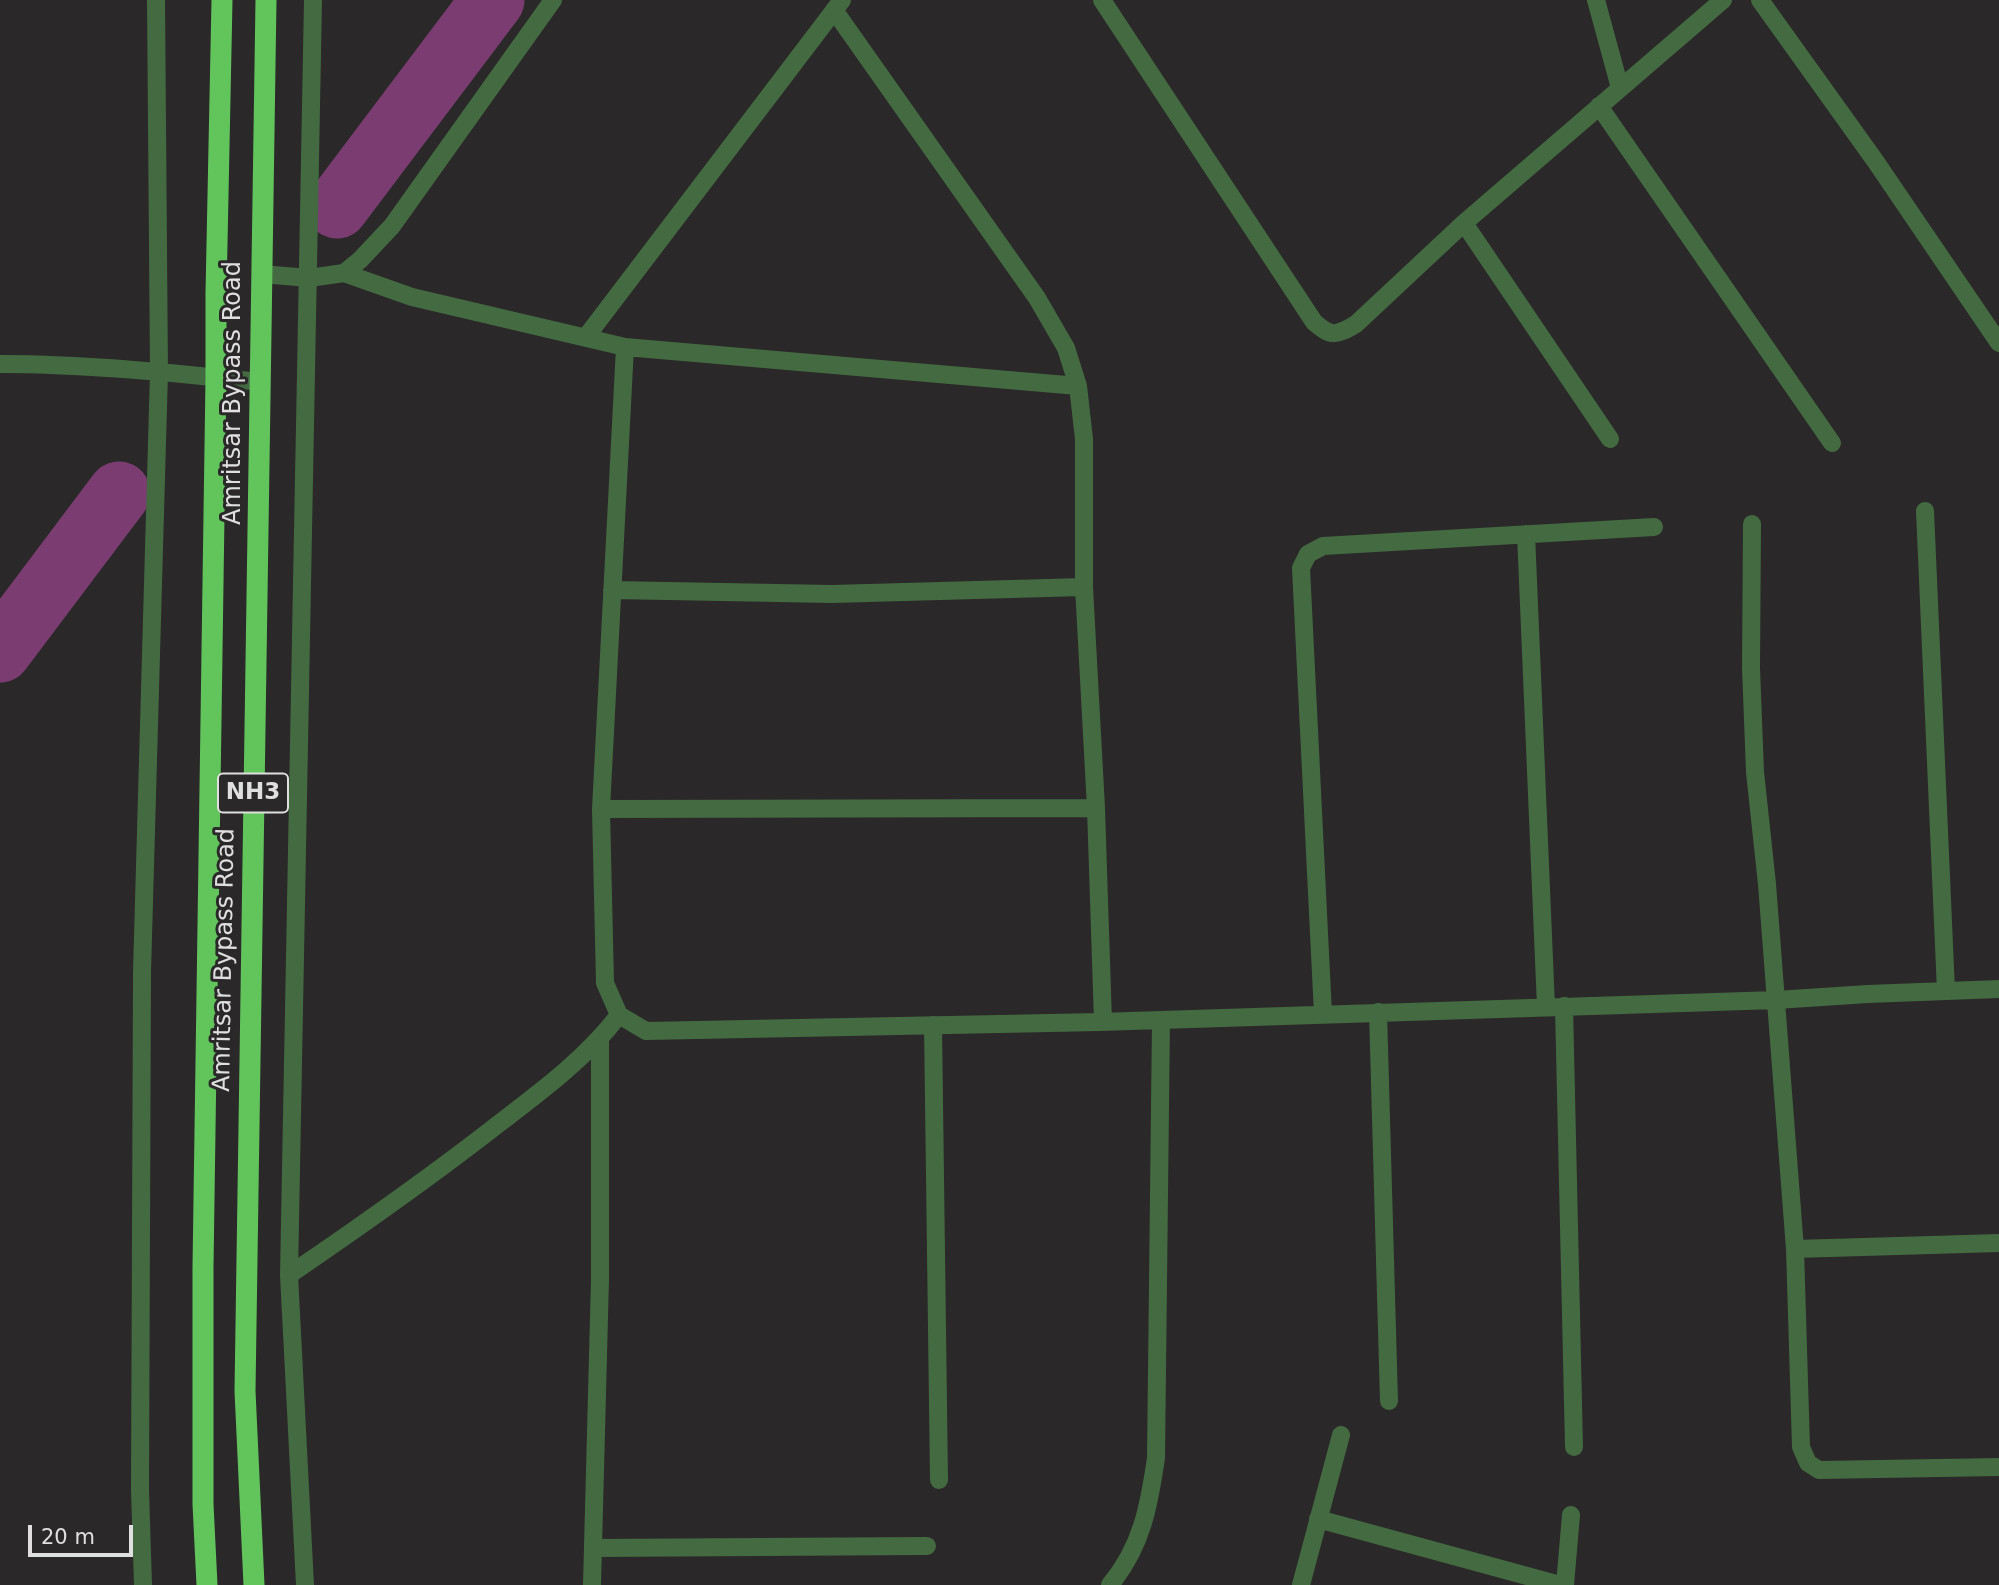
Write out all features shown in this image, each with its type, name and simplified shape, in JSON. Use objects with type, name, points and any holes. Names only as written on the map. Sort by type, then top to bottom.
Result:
[{"type":"highway","name":"Amritsar Bypass Road","points":[[207,1585],[203,1504],[202,1267],[222,0]]},
{"type":"highway","name":"Amritsar Bypass Road","points":[[254,1585],[244,1391],[266,0]]},
{"type":"street","points":[[143,1585],[140,1490],[142,972],[159,372],[156,0]]},
{"type":"street","points":[[305,1585],[289,1275],[313,0]]},
{"type":"street","points":[[344,273],[369,252],[392,226],[553,0]]},
{"type":"street","points":[[1102,0],[1314,322],[1326,333],[1341,333],[1356,324],[1464,223],[1723,0]]},
{"type":"street","points":[[1596,0],[1620,88]]},
{"type":"street","points":[[1760,0],[1999,343]]},
{"type":"street","points":[[586,337],[838,5],[1037,298],[1066,348],[1077,386],[1084,439],[1084,587],[1096,808],[1101,1022]]},
{"type":"street","points":[[1600,106],[1832,443]]},
{"type":"street","points":[[1464,223],[1610,439]]},
{"type":"street","points":[[261,274],[309,278],[344,273],[412,297],[625,347],[1077,386]]},
{"type":"street","points":[[625,347],[601,809],[605,983],[619,1015],[646,1031],[1101,1022],[1776,1000],[1999,989]]},
{"type":"street","points":[[0,364],[159,372],[261,382]]},
{"type":"street","points":[[1925,511],[1946,991]]},
{"type":"street","points":[[1752,524],[1751,668],[1755,772],[1795,1249],[1801,1447],[1808,1463],[1819,1470],[1999,1467]]},
{"type":"street","points":[[1323,1014],[1301,568],[1308,554],[1324,546],[1654,527]]},
{"type":"street","points":[[1526,534],[1555,1006],[1574,1447]]},
{"type":"street","points":[[612,590],[832,594],[1084,587]]},
{"type":"street","points":[[601,809],[1096,808]]},
{"type":"street","points":[[1378,1012],[1389,1401]]},
{"type":"street","points":[[289,1275],[455,1158],[523,1105],[600,1040],[619,1015]]},
{"type":"street","points":[[1110,1585],[1137,1544],[1149,1505],[1156,1458],[1161,1020]]},
{"type":"street","points":[[933,1024],[939,1480]]},
{"type":"street","points":[[592,1585],[600,1279],[600,1040]]},
{"type":"street","points":[[1795,1249],[1999,1243]]},
{"type":"street","points":[[1301,1585],[1341,1435]]},
{"type":"street","points":[[1318,1519],[1562,1585],[1571,1515]]},
{"type":"street","points":[[593,1548],[927,1546]]},
{"type":"waterway","points":[[337,207],[493,0]]},
{"type":"waterway","points":[[0,651],[119,493]]}]
